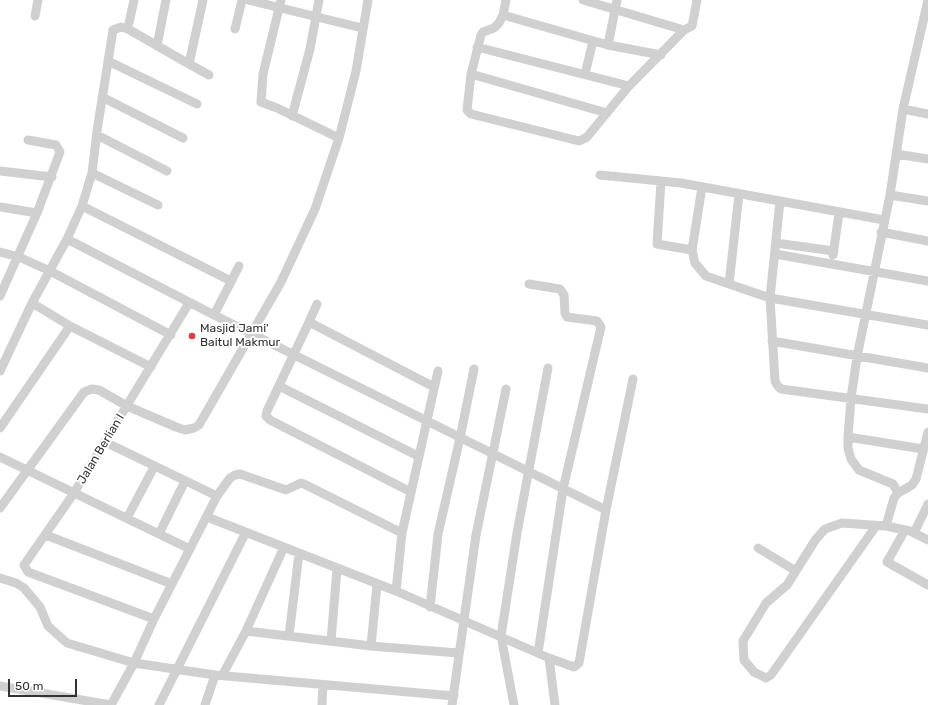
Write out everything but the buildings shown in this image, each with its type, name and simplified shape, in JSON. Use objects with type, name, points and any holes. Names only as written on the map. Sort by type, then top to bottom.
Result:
[{"type":"street","points":[[35,16],[38,0]]},
{"type":"street","points":[[129,23],[134,0]]},
{"type":"street","points":[[157,46],[166,0]]},
{"type":"street","points":[[188,64],[203,0]]},
{"type":"street","points":[[235,29],[242,0]]},
{"type":"street","points":[[248,0],[280,4],[316,17],[362,28]]},
{"type":"street","points":[[292,116],[310,50],[319,0]]},
{"type":"street","points":[[0,508],[84,392],[92,389],[99,390],[127,406],[185,430],[199,425],[281,282],[315,209],[338,138],[356,71],[362,28],[368,0]]},
{"type":"street","points":[[506,0],[503,15],[494,28],[483,32],[471,74],[467,110],[471,114],[579,141],[587,137],[629,86],[684,30],[692,26],[697,0]]},
{"type":"street","points":[[584,0],[616,4],[684,30]]},
{"type":"street","points":[[898,493],[893,484],[859,470],[848,448],[848,437],[851,398],[857,357],[867,315],[874,272],[890,195],[903,109],[928,0]]},
{"type":"street","points":[[280,4],[264,74],[261,102],[338,138]]},
{"type":"street","points":[[608,45],[616,4]]},
{"type":"street","points":[[503,15],[608,45],[661,55]]},
{"type":"street","points":[[0,371],[32,303],[67,239],[82,206],[92,173],[96,135],[113,30],[116,27],[128,29],[209,75]]},
{"type":"street","points":[[585,74],[593,41]]},
{"type":"street","points":[[478,47],[629,86]]},
{"type":"street","points":[[108,61],[197,104]]},
{"type":"street","points":[[471,74],[607,113]]},
{"type":"street","points":[[102,97],[183,138]]},
{"type":"street","points":[[903,109],[928,114]]},
{"type":"street","points":[[96,135],[167,171]]},
{"type":"street","points":[[0,296],[19,257],[52,177],[60,152],[56,144],[28,140]]},
{"type":"street","points":[[896,154],[928,159]]},
{"type":"street","points":[[0,171],[52,177]]},
{"type":"street","points":[[92,173],[158,205]]},
{"type":"street","points":[[600,175],[702,187],[884,220]]},
{"type":"street","points":[[661,182],[656,244],[692,250]]},
{"type":"street","points":[[702,187],[692,250],[695,263],[706,276],[770,298],[928,325]]},
{"type":"street","points":[[729,284],[739,194]]},
{"type":"street","points":[[890,195],[928,201]]},
{"type":"street","points":[[780,201],[770,298],[775,381],[781,389],[928,409]]},
{"type":"street","points":[[82,206],[231,281]]},
{"type":"street","points":[[0,207],[37,213]]},
{"type":"street","points":[[832,264],[839,213]]},
{"type":"street","points":[[882,232],[928,241]]},
{"type":"street","points":[[67,239],[189,303],[294,353],[528,473],[606,510]]},
{"type":"street","points":[[776,242],[834,251]]},
{"type":"street","points":[[0,252],[19,257],[50,271],[171,334]]},
{"type":"street","points":[[775,254],[928,281]]},
{"type":"street","points":[[214,315],[239,266]]},
{"type":"street","points":[[529,284],[560,288],[564,295],[565,313],[567,317],[597,321],[601,327],[563,489],[538,653]]},
{"type":"street","points":[[32,303],[70,326],[151,367]]},
{"type":"street","name":"Jalan Berlian I","points":[[154,620],[28,572],[24,565],[74,492],[189,303]]},
{"type":"street","points":[[317,304],[266,416],[270,420],[411,492]]},
{"type":"street","points":[[309,322],[434,387]]},
{"type":"street","points":[[0,428],[70,326]]},
{"type":"street","points":[[772,341],[857,357],[928,368]]},
{"type":"street","points":[[430,607],[438,534],[474,368]]},
{"type":"street","points":[[514,705],[500,636],[548,368]]},
{"type":"street","points":[[396,592],[402,533],[438,371]]},
{"type":"street","points":[[207,517],[396,592],[464,620],[549,658],[574,667],[580,663],[606,510],[633,379]]},
{"type":"street","points":[[279,386],[418,456]]},
{"type":"street","points":[[0,578],[16,583],[24,588],[40,607],[48,626],[67,643],[134,663],[219,675],[453,700],[458,653],[476,536],[506,389]]},
{"type":"street","points":[[887,524],[894,498],[898,493],[912,485],[916,479],[928,432]]},
{"type":"street","points":[[848,437],[923,449]]},
{"type":"street","points":[[105,442],[216,496]]},
{"type":"street","points":[[0,457],[190,549]]},
{"type":"street","points":[[127,518],[154,467]]},
{"type":"street","points":[[0,686],[111,705],[134,663],[216,496],[230,478],[240,474],[286,490],[301,483],[402,533]]},
{"type":"street","points":[[159,534],[185,481]]},
{"type":"street","points":[[928,504],[887,562],[928,585]]},
{"type":"street","points":[[876,526],[771,675],[766,678],[754,672],[746,665],[744,660],[743,641],[766,603],[787,585],[816,540],[825,529],[842,523],[876,526],[887,524],[909,531],[928,540]]},
{"type":"street","points":[[158,705],[246,532]]},
{"type":"street","points":[[46,535],[172,584]]},
{"type":"street","points":[[205,705],[219,675],[246,631],[284,547]]},
{"type":"street","points":[[758,548],[796,571]]},
{"type":"street","points":[[289,636],[299,553]]},
{"type":"street","points":[[331,641],[337,569]]},
{"type":"street","points":[[370,646],[377,585]]},
{"type":"street","points":[[246,631],[370,646],[458,653]]},
{"type":"street","points":[[549,658],[555,705]]},
{"type":"street","points":[[322,705],[323,685]]},
{"type":"place","name":"Masjid Jami' Baitul Makmur","points":[[192,336]]}]
